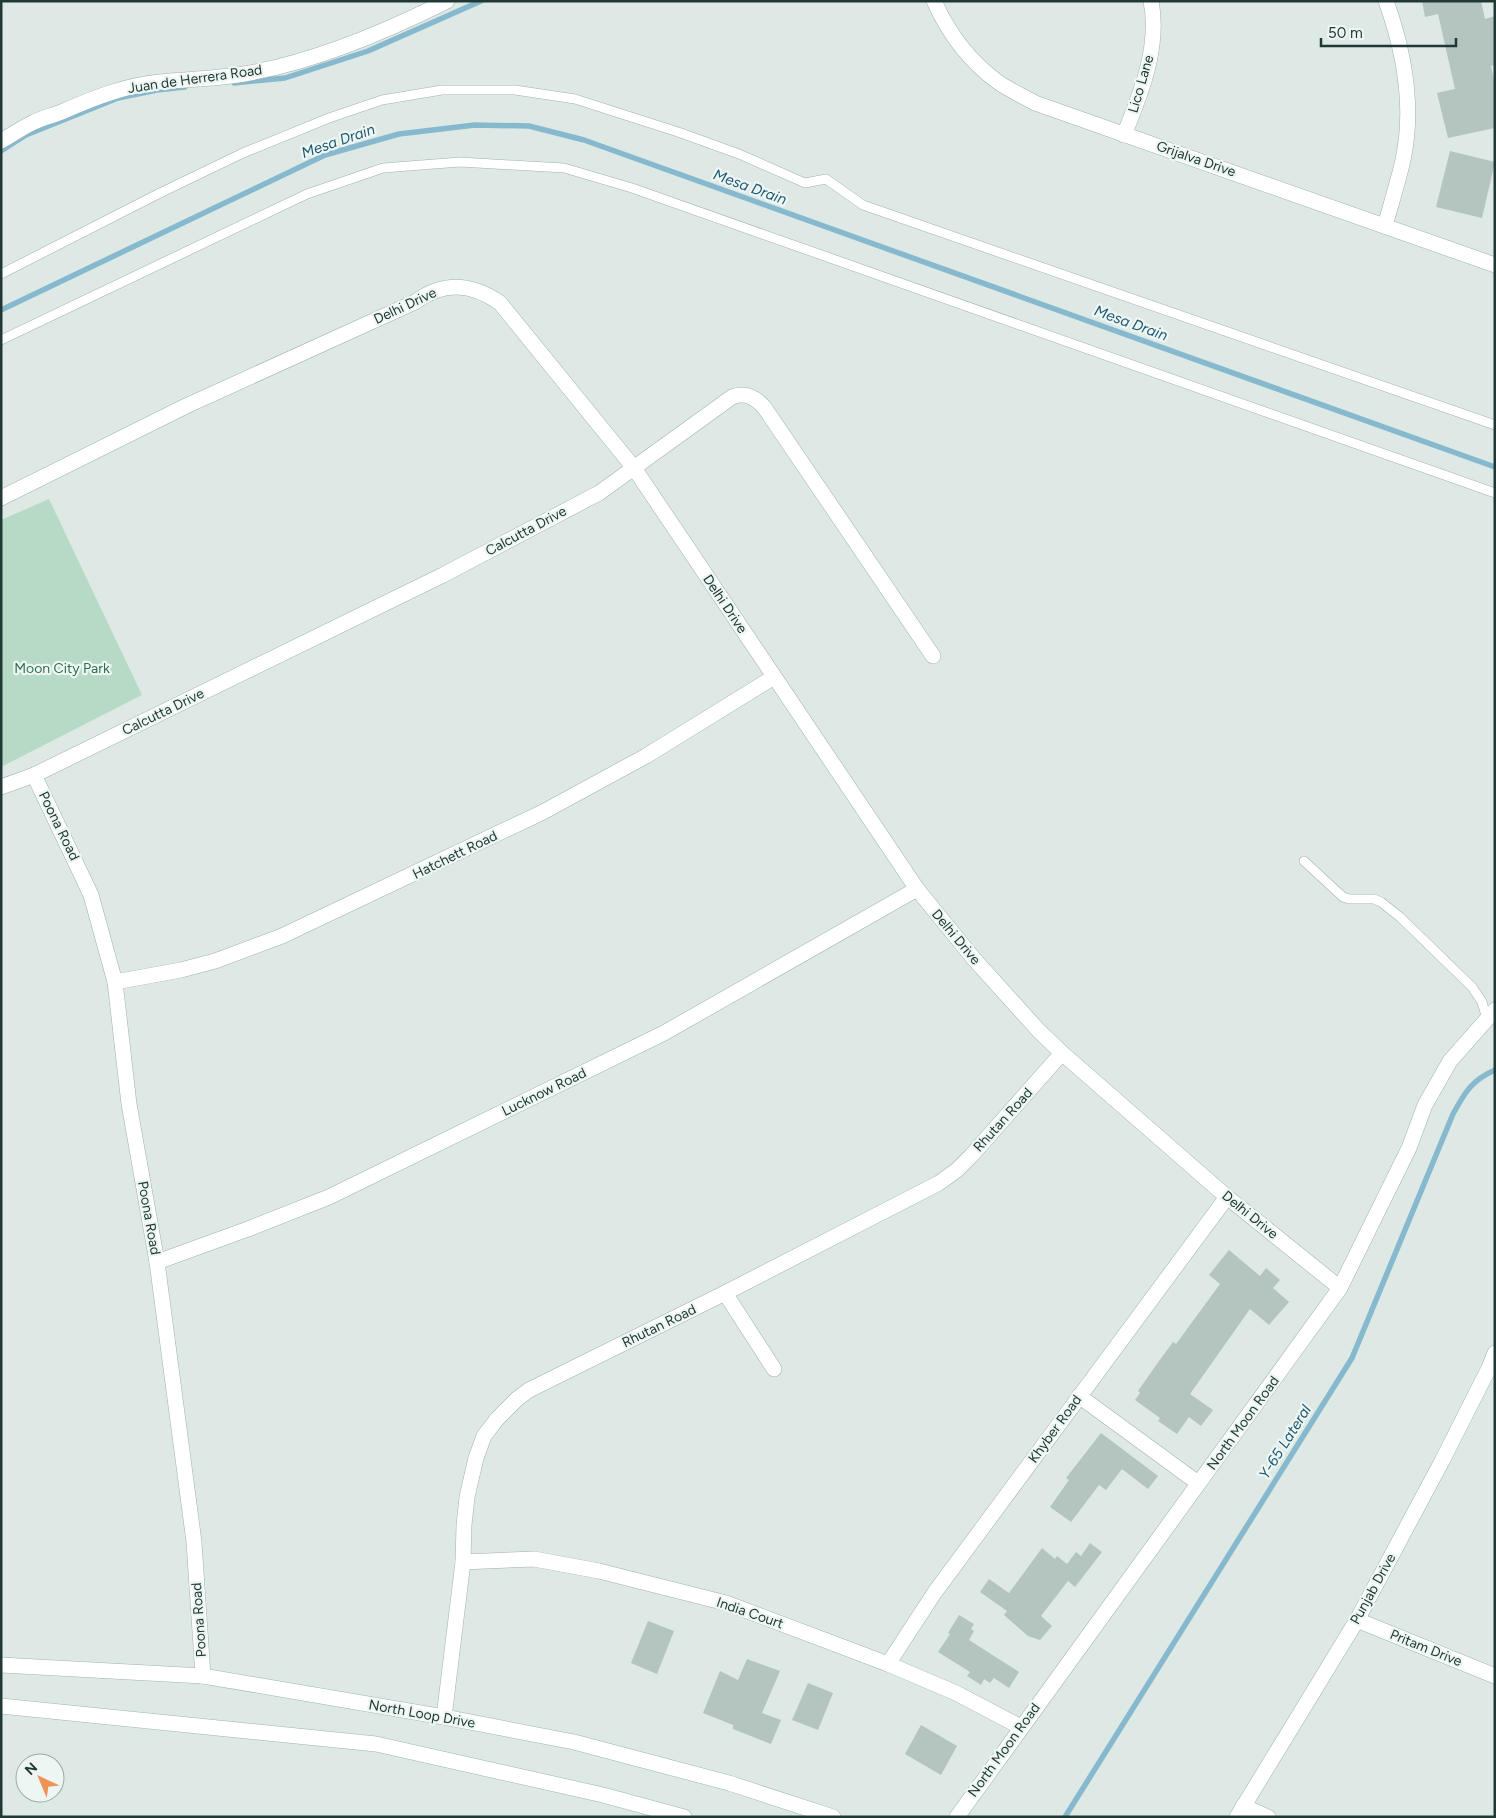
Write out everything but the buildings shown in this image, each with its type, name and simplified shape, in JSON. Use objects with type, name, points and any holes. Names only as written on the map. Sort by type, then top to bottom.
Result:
[{"type":"street","name":"Juan de Herrera Road","points":[[1,141],[34,122],[99,96],[133,86],[244,74],[275,67],[326,52],[387,28],[447,1]]},
{"type":"street","name":"Grijalva Drive","points":[[934,1],[943,21],[954,38],[973,59],[998,82],[1035,103],[1495,265]]},
{"type":"street","name":"Lico Lane","points":[[1124,135],[1140,95],[1149,63],[1152,33],[1152,1]]},
{"type":"street","points":[[1385,226],[1403,159],[1408,106],[1399,48],[1386,1]]},
{"type":"street","name":"Delhi Drive","points":[[1,498],[186,406],[415,302],[426,294],[450,287],[467,288],[485,293],[500,303],[634,468],[917,889],[974,959],[1039,1031],[1062,1053],[1228,1197],[1340,1288]]},
{"type":"street","name":"Calcutta Drive","points":[[1,787],[34,775],[443,575],[599,493],[732,397],[738,395],[749,396],[758,400],[933,656]]},
{"type":"street","name":"Hatchett Road","points":[[114,982],[181,970],[215,961],[282,936],[543,812],[646,756],[774,677]]},
{"type":"street","name":"Poona Road","points":[[34,775],[91,896],[114,982],[130,1104],[156,1262],[194,1542],[203,1676]]},
{"type":"street","name":"Lucknow Road","points":[[156,1262],[329,1197],[655,1037],[917,889]]},
{"type":"street","name":"North Moon Road","points":[[957,1817],[1340,1288],[1409,1148],[1425,1104],[1450,1061],[1491,1015]]},
{"type":"street","name":"Rhutan Road","points":[[444,1717],[463,1562],[466,1506],[476,1458],[484,1436],[504,1412],[529,1390],[725,1293],[939,1183],[971,1156],[1062,1053]]},
{"type":"street","name":"Khyber Road","points":[[888,1664],[935,1592],[1228,1197]]},
{"type":"street","points":[[725,1293],[774,1369]]},
{"type":"street","name":"Punjab Drive","points":[[1240,1812],[1357,1620],[1442,1461],[1495,1353]]},
{"type":"street","points":[[1079,1396],[1198,1483]]},
{"type":"street","name":"India Court","points":[[463,1562],[534,1559],[599,1571],[726,1603],[888,1664],[956,1693],[1021,1727]]},
{"type":"street","name":"Pritam Drive","points":[[1357,1620],[1495,1676]]},
{"type":"street","name":"North Loop Drive","points":[[1,1664],[203,1676],[444,1717],[574,1742],[729,1783],[833,1817]]},
{"type":"street","points":[[1,1706],[376,1744],[604,1795],[684,1817]]},
{"type":"street","points":[[1240,1812],[1268,1817]]},
{"type":"lane","points":[[1,274],[218,165],[329,118],[382,100],[442,90],[516,90],[575,100],[678,132],[739,154],[805,183],[826,179],[863,206],[1495,425]]},
{"type":"lane","points":[[1,340],[307,194],[383,168],[460,162],[564,168],[641,191],[1495,494]]},
{"type":"lane","points":[[1304,861],[1343,897],[1349,899],[1374,899],[1381,902],[1400,917],[1472,987],[1491,1015]]},
{"type":"green space","name":"Moon City Park","points":[[49,499],[142,695],[1,767],[1,520]]},
{"type":"waterway","points":[[234,83],[285,78],[368,51],[481,1]]},
{"type":"waterway","points":[[1,151],[26,135],[118,98],[157,90],[185,87]]},
{"type":"waterway","name":"Mesa Drain","points":[[1,310],[325,155],[399,134],[475,125],[529,126],[584,140],[1495,467]]},
{"type":"waterway","name":"Y-65 Lateral","points":[[1065,1817],[1352,1358],[1453,1114],[1461,1099],[1470,1088],[1480,1078],[1495,1070]]}]
